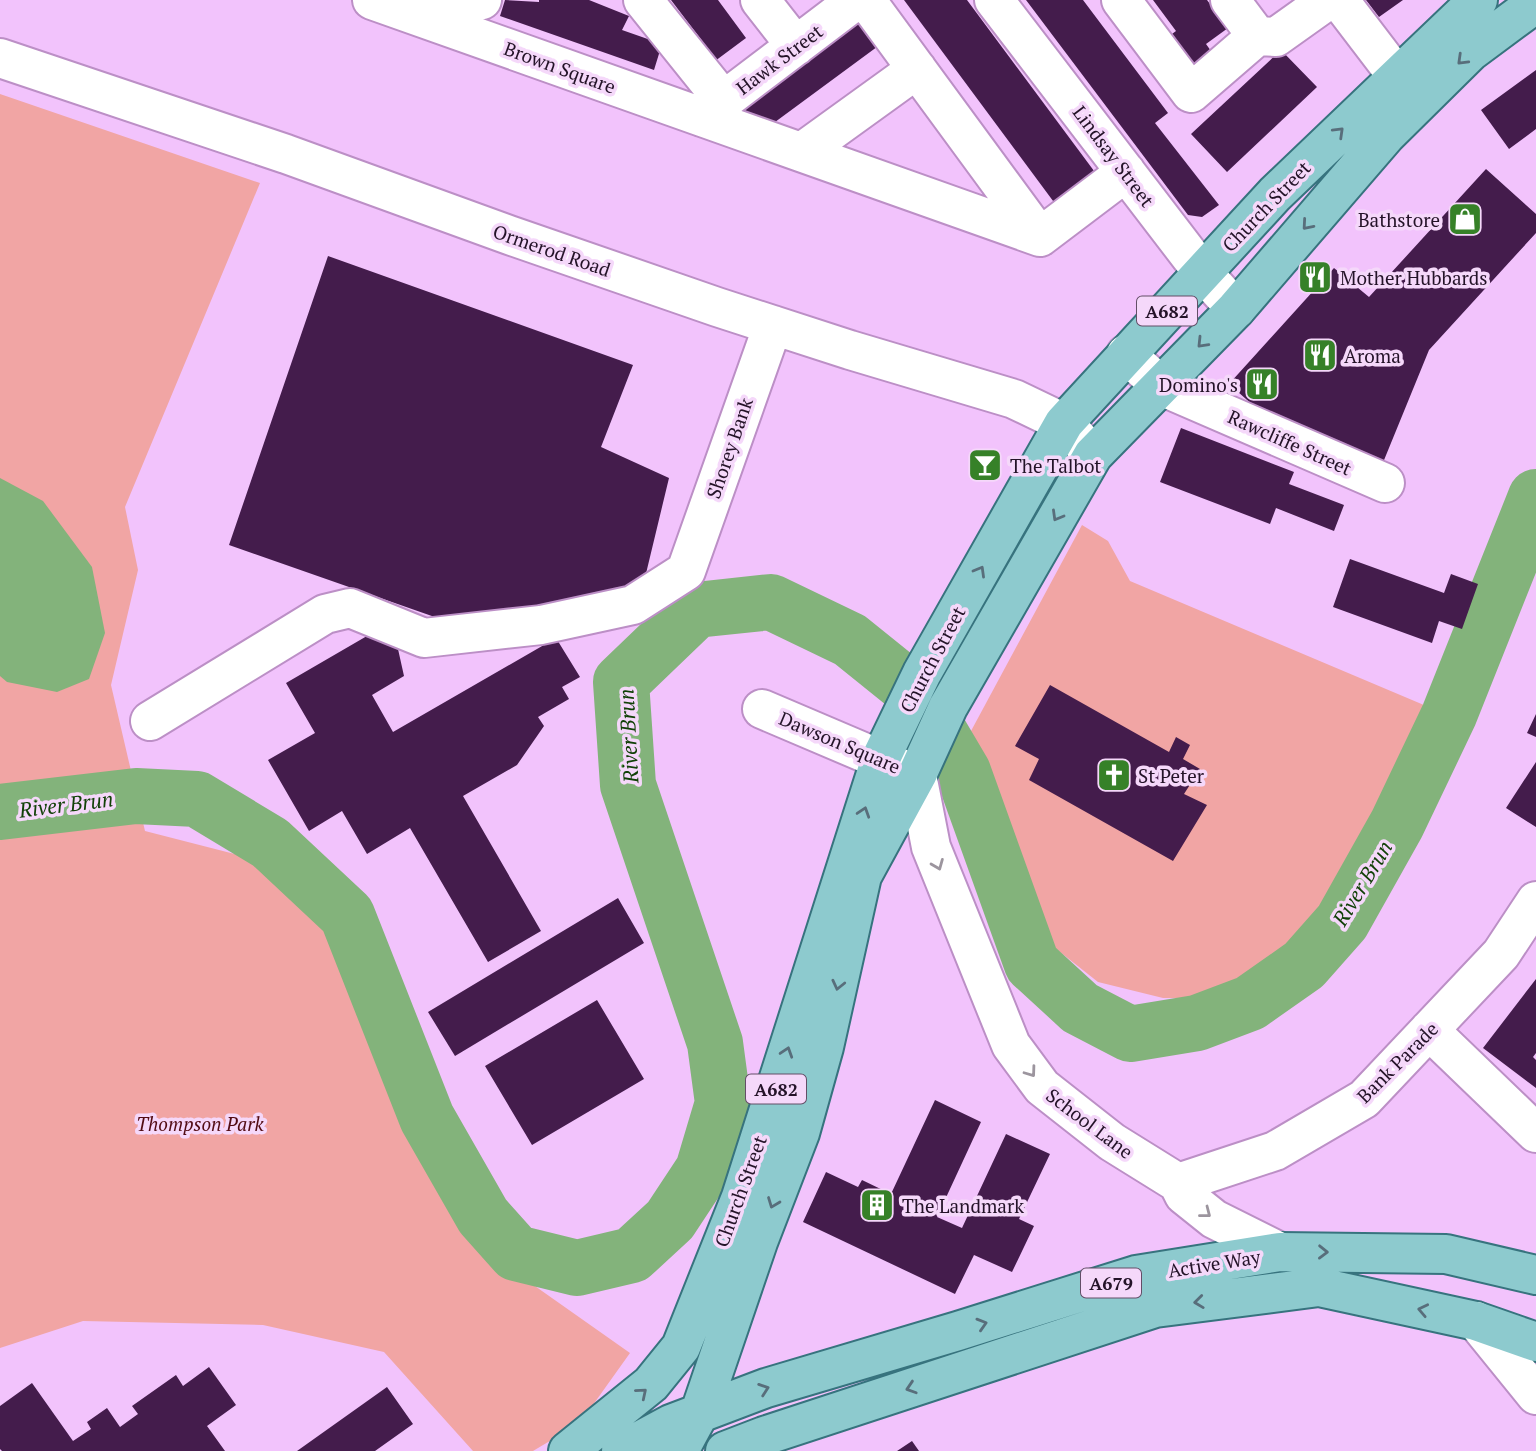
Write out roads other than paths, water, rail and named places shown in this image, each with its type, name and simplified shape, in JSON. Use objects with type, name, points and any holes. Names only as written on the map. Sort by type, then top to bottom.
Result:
[{"type":"main road","name":"Church Street","points":[[593,1446],[651,1384],[681,1347],[741,1197],[881,758],[914,690],[1064,423],[1275,194],[1478,0]]},
{"type":"main road","name":"Church Street","points":[[679,1451],[700,1412],[758,1242],[800,1133],[824,1047],[862,876],[917,775],[940,724],[1093,455],[1236,309],[1386,135],[1510,9]]},
{"type":"main road","name":"Active Way","points":[[593,1446],[671,1424],[766,1388],[1136,1275],[1280,1252],[1446,1254],[1536,1275]]},
{"type":"main road","name":"A679","points":[[1395,1253],[1536,1301]]},
{"type":"main road","name":"Active Way","points":[[725,1451],[1156,1308],[1319,1287],[1476,1321],[1536,1342]]},
{"type":"main road","points":[[681,1347],[687,1384],[700,1412]]},
{"type":"main road","name":"Active Way","points":[[700,1412],[723,1427],[764,1436]]},
{"type":"street","name":"Brown Square","points":[[372,0],[713,109],[802,152],[1041,237]]},
{"type":"street","points":[[418,16],[482,0]]},
{"type":"street","points":[[643,0],[713,109]]},
{"type":"street","points":[[760,0],[796,46]]},
{"type":"street","name":"Hawk Street","points":[[713,109],[856,0]]},
{"type":"street","points":[[866,0],[1041,237],[1126,172]]},
{"type":"street","name":"Lindsay Street","points":[[994,0],[1203,272],[1236,309]]},
{"type":"street","points":[[1121,0],[1191,93],[1257,36],[1276,37],[1328,0]]},
{"type":"street","points":[[1230,0],[1257,36]]},
{"type":"street","points":[[1339,0],[1396,76]]},
{"type":"street","name":"Ormerod Road","points":[[0,58],[286,154],[535,244],[773,325],[1014,399],[1064,423],[1093,455]]},
{"type":"street","points":[[802,152],[917,69]]},
{"type":"street","name":"Shorey Bank","points":[[150,720],[324,614],[350,608],[424,638],[541,625],[633,605],[686,571],[773,325]]},
{"type":"street","name":"Rawcliffe Street","points":[[1126,354],[1161,386],[1385,483]]},
{"type":"street","name":"Dawson Square","points":[[762,709],[917,775]]},
{"type":"street","name":"School Lane","points":[[917,775],[931,847],[1011,1045],[1042,1087],[1112,1142],[1178,1183],[1184,1195],[1214,1219],[1280,1252]]},
{"type":"street","name":"Bank Parade","points":[[1178,1183],[1275,1151],[1364,1099],[1501,954],[1536,901]]},
{"type":"street","points":[[1429,1030],[1536,1133]]},
{"type":"street","points":[[1476,1321],[1536,1395]]},
{"type":"waterway","name":"River Brun","points":[[0,812],[136,796],[197,799],[270,843],[347,915],[427,1118],[483,1216],[516,1253],[577,1268],[632,1255],[670,1220],[703,1170],[723,1103],[715,1043],[628,785],[621,682],[696,610],[771,602],[850,640],[917,694],[963,772],[1032,964],[1080,1008],[1130,1034],[1197,1023],[1250,1003],[1304,965],[1342,922],[1397,824],[1449,715],[1536,497]]},
{"type":"place","name":"Bathstore","points":[[1465,219]]},
{"type":"place","name":"Mother Hubbards","points":[[1315,277]]},
{"type":"place","name":"Aroma","points":[[1320,355]]},
{"type":"place","name":"Domino's","points":[[1262,384]]},
{"type":"place","name":"The Talbot","points":[[985,465]]},
{"type":"place","name":"St Peter","points":[[1114,775]]},
{"type":"place","name":"The Landmark","points":[[877,1205]]},
{"type":"park label","name":"Thompson Park","points":[[200,1123]]}]
